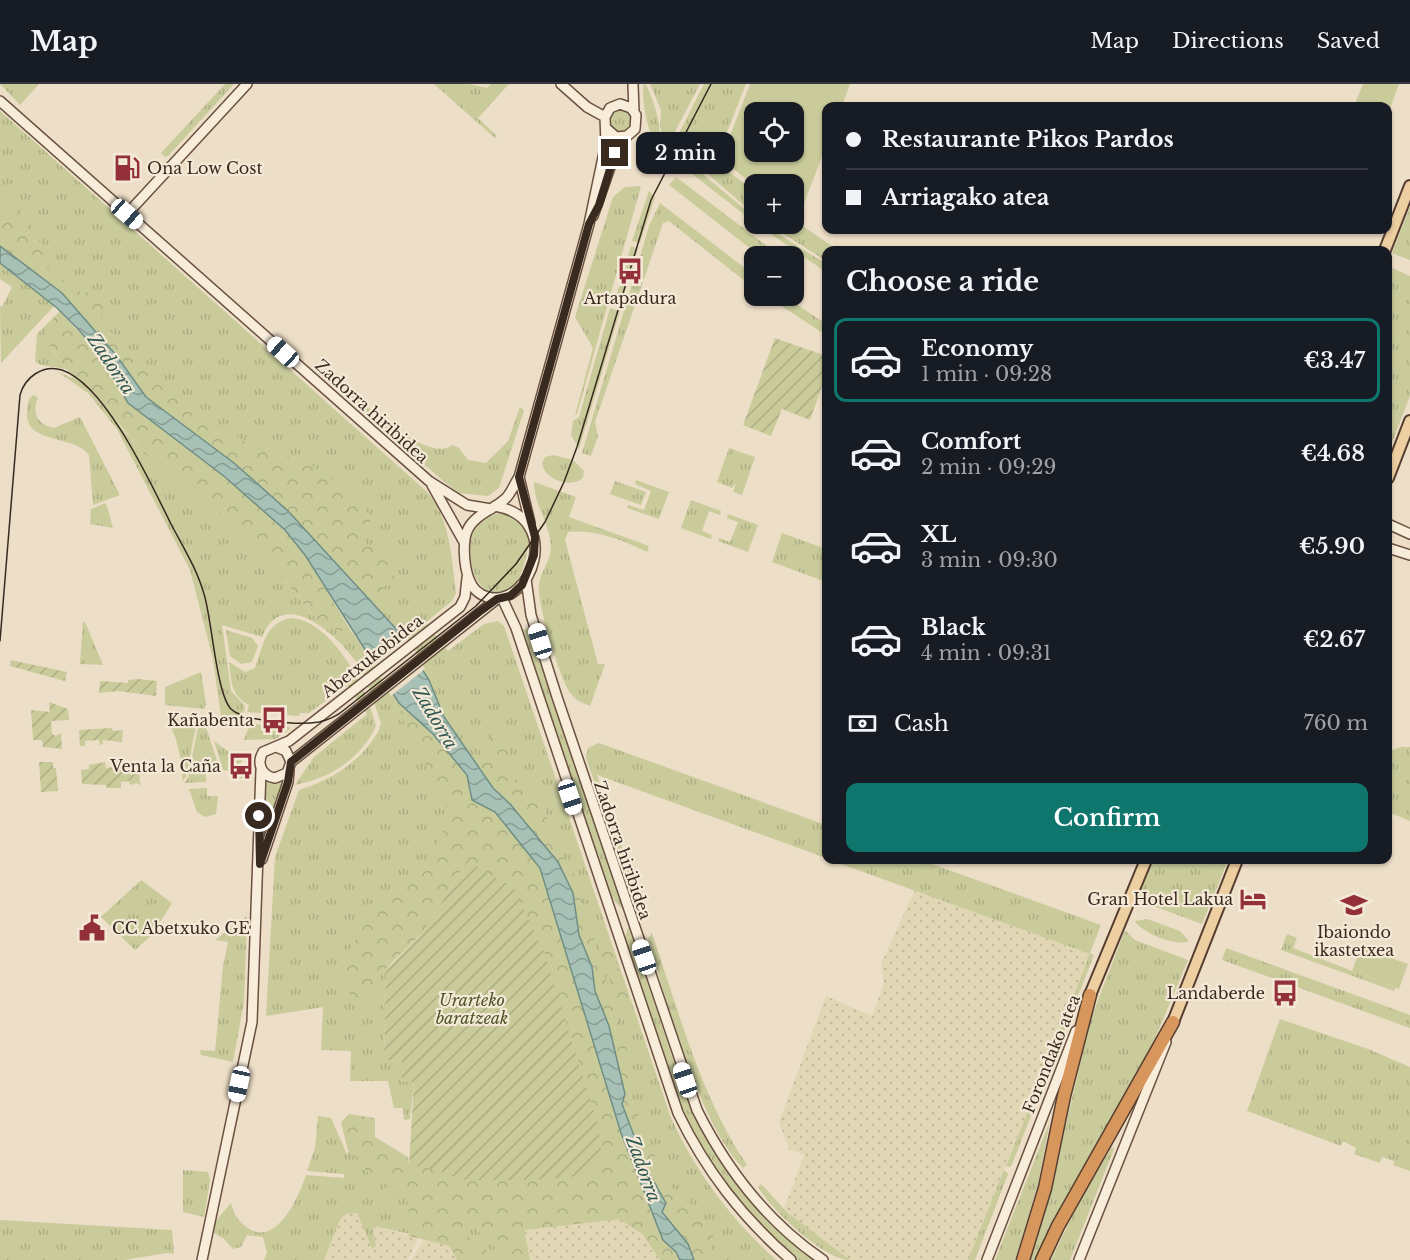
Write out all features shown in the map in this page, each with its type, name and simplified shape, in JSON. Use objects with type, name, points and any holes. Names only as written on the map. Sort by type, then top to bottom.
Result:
[{"type":"highway","points":[[1023,1260],[1045,1188],[1064,1096],[1090,995]]},
{"type":"highway","points":[[1042,1260],[1058,1226],[1173,1022]]},
{"type":"main road","points":[[127,214],[247,84]]},
{"type":"main road","points":[[561,84],[587,107],[605,117]]},
{"type":"main road","points":[[589,224],[599,205],[615,153],[637,125],[633,84]]},
{"type":"main road","name":"Zadorra hiribidea","points":[[0,101],[429,481],[467,505],[510,509],[530,526],[536,543],[526,579],[531,615],[556,697],[697,1110],[725,1161],[756,1202],[805,1248],[823,1260]]},
{"type":"main road","points":[[464,542],[472,523],[507,497],[519,477],[589,224],[602,168],[605,117],[615,105],[626,105],[634,111]]},
{"type":"main road","points":[[606,128],[616,137],[627,136]]},
{"type":"main road","points":[[1392,230],[1410,186]]},
{"type":"main road","points":[[1392,468],[1410,421]]},
{"type":"main road","points":[[519,477],[530,526]]},
{"type":"main road","name":"Zadorra hiribidea","points":[[429,481],[464,542],[468,576]]},
{"type":"main road","points":[[1392,526],[1410,534]]},
{"type":"main road","points":[[1392,549],[1410,555]]},
{"type":"main road","points":[[468,576],[481,595],[500,599],[516,592],[526,579]]},
{"type":"main road","name":"Abetxukobidea","points":[[276,747],[289,741],[463,602],[468,576]]},
{"type":"main road","name":"Zadorra hiribidea","points":[[500,599],[516,628],[556,755],[678,1113],[705,1165],[720,1186],[743,1215],[791,1260]]},
{"type":"main road","name":"Abetxukobidea","points":[[290,766],[353,711],[447,637],[500,599]]},
{"type":"main road","points":[[201,1260],[252,1022],[260,864],[260,760],[263,752],[276,747],[286,751],[290,766],[288,782],[260,864]]},
{"type":"main road","points":[[261,770],[266,775],[275,778],[281,777],[290,766]]},
{"type":"main road","name":"Forondako atea","points":[[987,1260],[1090,995],[1144,864]]},
{"type":"main road","points":[[1079,1260],[1147,1094],[1235,864]]},
{"type":"shaded area","points":[[915,890],[1090,954],[968,1260],[850,1260],[816,1237],[784,1209],[804,1155],[789,1149],[779,1122],[826,996],[872,1016],[884,984],[881,964]]},
{"type":"shaded area","points":[[357,1213],[376,1246],[373,1229],[377,1226],[418,1238],[408,1260],[324,1260],[340,1220],[346,1214]]},
{"type":"shaded area","points":[[619,1219],[643,1233],[660,1260],[530,1260],[524,1230]]},
{"type":"shaded area","points":[[424,1240],[449,1246],[458,1260],[411,1260]]},
{"type":"green space","points":[[0,84],[39,84],[20,105]]},
{"type":"green space","points":[[225,84],[234,84],[165,157],[161,153]]},
{"type":"green space","points":[[434,84],[469,84],[487,88],[491,84],[509,84],[478,118],[497,136],[495,138]]},
{"type":"green space","points":[[646,84],[657,115],[660,148],[651,135],[646,118],[643,85]]},
{"type":"green space","points":[[650,84],[700,84],[667,147],[660,127],[661,110]]},
{"type":"green space","points":[[704,84],[746,84],[718,155],[689,160],[671,149]]},
{"type":"green space","points":[[750,84],[850,84],[843,102],[822,102],[822,156],[804,203],[804,174],[744,174],[744,177],[721,159]]},
{"type":"green space","points":[[1363,84],[1399,84],[1392,103],[1356,102]]},
{"type":"green space","points":[[621,110],[629,113],[632,121],[629,129],[621,132],[613,129],[610,121],[613,113]]},
{"type":"green space","points":[[0,111],[426,491],[434,501],[445,526],[456,593],[452,601],[425,623],[448,651],[484,624],[498,621],[504,626],[671,1118],[692,1158],[716,1195],[744,1228],[776,1260],[660,1260],[643,1234],[619,1219],[524,1230],[530,1260],[457,1260],[446,1243],[377,1226],[373,1229],[376,1246],[372,1248],[357,1213],[346,1214],[340,1220],[324,1260],[264,1260],[267,1253],[263,1237],[247,1235],[241,1247],[233,1249],[224,1239],[212,1232],[214,1223],[231,1203],[236,1216],[245,1226],[256,1232],[267,1232],[284,1218],[292,1207],[306,1175],[344,1178],[344,1174],[307,1171],[315,1148],[318,1116],[331,1118],[347,1154],[349,1152],[347,1147],[353,1145],[424,1167],[466,861],[386,970],[384,1060],[402,1061],[414,1082],[410,1119],[404,1120],[403,1108],[394,1108],[388,1081],[350,1081],[351,1051],[321,1050],[323,1007],[266,1016],[275,857],[299,790],[335,775],[345,768],[364,751],[379,730],[381,723],[363,674],[354,659],[334,637],[308,619],[294,615],[282,615],[271,622],[262,637],[222,625],[231,691],[245,706],[242,720],[221,717],[213,659],[190,570],[117,429],[88,393],[58,372],[72,378],[75,374],[143,453],[219,512],[262,553],[321,625],[341,631],[351,631],[375,663],[392,623],[62,293],[0,246]]},
{"type":"green space","points":[[715,161],[744,183],[744,205],[696,164]]},
{"type":"green space","points":[[692,165],[744,209],[744,214],[683,167]]},
{"type":"green space","points":[[676,177],[744,229],[744,234],[751,234],[767,246],[747,246],[669,185]]},
{"type":"green space","points":[[641,186],[575,415],[593,348],[575,317],[613,197],[625,187]]},
{"type":"green space","points":[[649,191],[655,197],[640,243],[632,241]]},
{"type":"green space","points":[[660,203],[744,267],[744,280],[669,221],[663,223],[595,422],[598,436],[591,456],[582,453],[649,226]]},
{"type":"green space","points":[[0,205],[20,210],[30,231],[46,248],[49,271],[82,293],[97,290],[106,301],[101,319],[104,324],[151,375],[175,396],[254,447],[306,461],[330,479],[347,484],[372,519],[368,524],[357,524],[357,533],[369,546],[388,544],[396,585],[391,579],[372,602],[322,545],[186,426],[146,397],[116,355],[62,293],[0,246]]},
{"type":"green space","points":[[1410,207],[1410,260],[1392,253]]},
{"type":"green space","points":[[804,227],[832,246],[822,246],[822,258],[784,234],[804,234]]},
{"type":"green space","points":[[771,234],[779,234],[798,246],[788,246]]},
{"type":"green space","points":[[631,246],[638,249],[621,305],[614,303]]},
{"type":"green space","points":[[804,250],[822,261],[822,269],[804,257]]},
{"type":"green space","points":[[0,264],[54,306],[1,363],[0,306],[2,307],[12,287],[0,279]]},
{"type":"green space","points":[[1392,268],[1410,276],[1410,396],[1392,443]]},
{"type":"green space","points":[[781,306],[799,306],[822,321],[822,332]]},
{"type":"green space","points":[[610,308],[620,311],[579,449],[571,435],[573,421],[579,417]]},
{"type":"green space","points":[[60,311],[102,358],[128,403],[225,477],[285,530],[305,555],[351,631],[341,631],[321,625],[262,553],[219,512],[143,453],[95,394],[66,369],[47,341],[45,330],[48,323]]},
{"type":"green space","points":[[48,323],[46,329],[48,341],[66,369],[35,362],[37,334]]},
{"type":"green space","points":[[775,338],[822,355],[822,386],[810,420],[782,409],[771,436],[743,425]]},
{"type":"green space","points":[[337,386],[351,398],[355,396],[388,423],[417,441],[442,449],[452,445],[459,448],[468,460],[486,463],[508,441],[520,407],[524,410],[499,488],[488,496],[459,493],[336,388]]},
{"type":"green space","points":[[34,395],[38,398],[35,409],[37,418],[48,426],[54,428],[80,417],[120,495],[93,505],[89,455],[82,448],[42,435],[34,430],[27,412],[29,400]]},
{"type":"green space","points":[[729,448],[755,457],[742,495],[733,492],[736,483],[732,488],[717,482]]},
{"type":"green space","points":[[553,455],[573,460],[584,471],[583,478],[571,483],[552,478],[547,474],[542,463],[545,457]]},
{"type":"green space","points":[[636,480],[669,492],[659,519],[627,508],[628,505],[644,510],[651,491],[635,484]]},
{"type":"green space","points":[[615,481],[646,492],[641,505],[610,494]]},
{"type":"green space","points":[[534,482],[576,497],[569,517],[649,546],[647,552],[618,540],[589,532],[568,532],[565,540],[598,664],[605,664],[590,706],[575,698],[566,686],[545,623],[539,584],[551,549]]},
{"type":"green space","points":[[691,500],[721,511],[720,515],[709,511],[702,531],[712,535],[711,539],[681,528]]},
{"type":"green space","points":[[106,503],[113,528],[90,524],[91,509]]},
{"type":"green space","points":[[500,513],[522,524],[528,536],[528,543],[523,567],[516,582],[508,589],[496,592],[487,590],[480,584],[475,576],[470,555],[473,535],[478,524]]},
{"type":"green space","points":[[728,514],[758,525],[748,552],[718,541],[719,538],[730,542],[738,522],[727,518]]},
{"type":"green space","points":[[782,533],[822,548],[822,581],[772,562]]},
{"type":"green space","points":[[291,618],[306,622],[320,631],[346,659],[365,694],[376,726],[362,749],[343,766],[320,778],[295,785],[314,757],[367,714],[347,685],[309,713],[300,713],[299,716],[247,712],[249,705],[239,697],[233,687],[229,662],[245,672],[255,668],[270,630],[282,621]]},
{"type":"green space","points":[[83,622],[85,622],[103,665],[80,664]]},
{"type":"green space","points":[[532,627],[622,909],[611,896],[599,857],[576,803],[520,631]]},
{"type":"green space","points":[[226,630],[252,638],[258,646],[252,662],[241,664],[230,656]]},
{"type":"green space","points":[[11,660],[67,672],[65,681],[10,666]]},
{"type":"green space","points":[[201,672],[206,704],[204,709],[165,705],[165,687]]},
{"type":"green space","points":[[128,680],[157,681],[156,696],[118,691],[99,693],[100,681],[128,683]]},
{"type":"green space","points":[[49,702],[68,709],[69,720],[51,721],[52,734],[56,736],[61,733],[62,749],[43,747],[42,740],[33,740],[31,710],[50,712]]},
{"type":"green space","points":[[399,703],[433,734],[467,775],[472,800],[495,812],[540,868],[621,1133],[663,1239],[677,1252],[680,1260],[660,1260],[643,1234],[619,1219],[524,1230],[530,1260],[507,1260],[470,1223],[465,1226],[464,1234],[482,1245],[494,1260],[458,1260],[449,1246],[409,1236],[406,1225],[389,1210],[392,1206],[402,1215],[409,1213],[407,1199],[397,1194],[385,1204],[380,1192],[390,1184],[388,1178],[373,1181],[365,1168],[353,1158],[356,1156],[362,1159],[362,1150],[353,1145],[347,1147],[341,1122],[349,1114],[375,1118],[375,1137],[408,1157],[409,1166],[424,1167],[466,1180],[533,1180],[579,1176],[602,1158],[598,1125],[544,952],[467,861],[424,931],[379,975],[376,1000],[366,1006],[348,993],[339,967],[344,958],[380,896],[402,892],[424,872],[451,814],[430,776],[419,748],[405,728]]},
{"type":"green space","points":[[167,718],[197,721],[186,777],[182,781],[183,768],[176,739]]},
{"type":"green space","points":[[199,722],[207,730],[220,770],[206,773],[206,782],[184,783],[188,778]]},
{"type":"green space","points":[[250,724],[289,727],[290,729],[275,739],[244,740]]},
{"type":"green space","points":[[112,728],[113,731],[123,730],[122,742],[103,740],[103,744],[100,745],[99,740],[85,741],[85,746],[80,746],[79,730]]},
{"type":"green space","points":[[496,728],[500,728],[504,733],[508,745],[509,775],[518,786],[540,795],[556,845],[575,876],[634,1074],[629,1085],[634,1103],[665,1181],[700,1212],[715,1240],[710,1250],[715,1260],[694,1260],[688,1244],[662,1212],[666,1203],[647,1170],[622,1104],[625,1094],[621,1073],[609,1026],[595,991],[592,966],[579,935],[573,893],[558,862],[510,804],[493,788],[480,765]]},
{"type":"green space","points":[[214,741],[229,752],[241,754],[242,762],[240,763],[244,778],[231,779],[229,771],[223,770]]},
{"type":"green space","points":[[599,743],[822,824],[822,857],[597,775],[636,888],[631,887],[586,758],[588,748]]},
{"type":"green space","points":[[1410,747],[1410,821],[1392,814],[1392,750]]},
{"type":"green space","points":[[113,760],[122,760],[123,773],[126,772],[126,768],[139,767],[140,785],[137,783],[130,785],[129,781],[121,782],[121,788],[82,784],[81,770],[89,769],[89,765],[105,762],[106,768],[114,767]]},
{"type":"green space","points":[[39,762],[53,762],[53,768],[56,768],[58,791],[41,792]]},
{"type":"green space","points":[[268,780],[284,781],[267,832],[261,830],[265,782]]},
{"type":"green space","points":[[207,788],[207,796],[218,796],[216,814],[205,817],[197,812],[189,789]]},
{"type":"green space","name":"Urarteko baratzeak","points":[[467,861],[514,888],[544,952],[598,1125],[602,1158],[579,1176],[533,1180],[466,1180],[424,1167],[409,1166],[414,1082],[402,1082],[402,1061],[384,1060],[386,970],[424,931]]},
{"type":"green space","points":[[841,864],[932,864],[1101,925],[1090,953],[1094,955],[1011,1167],[1006,1166],[1090,954]]},
{"type":"green space","points":[[1151,864],[1226,864],[1202,924],[1137,900]]},
{"type":"green space","points":[[141,880],[172,903],[151,936],[135,950],[101,917]]},
{"type":"green space","points":[[247,916],[244,1002],[233,1062],[201,1055],[200,1050],[215,1051],[223,966],[228,942],[215,940]]},
{"type":"green space","points":[[1147,919],[1180,931],[1189,941],[1176,942],[1160,938],[1139,926],[1135,921]]},
{"type":"green space","points":[[628,926],[682,1086],[709,1142],[725,1168],[760,1211],[816,1260],[797,1260],[774,1241],[715,1173],[687,1124],[653,1037],[625,938]]},
{"type":"green space","points":[[605,928],[633,1013],[619,1015],[597,937]]},
{"type":"green space","points":[[1125,930],[1135,940],[1188,960],[1149,1053],[1072,1188],[1037,1260],[1028,1260],[1055,1172],[1090,1021]]},
{"type":"green space","points":[[652,933],[703,1082],[747,1165],[743,1168],[727,1148],[698,1092],[655,964],[648,938]]},
{"type":"green space","points":[[1287,934],[1297,938],[1293,948],[1396,988],[1394,991],[1281,950]]},
{"type":"green space","points":[[1361,947],[1408,964],[1399,989],[1352,971]]},
{"type":"green space","points":[[1226,948],[1410,1015],[1410,1028],[1222,960]]},
{"type":"green space","points":[[1280,1019],[1368,1049],[1410,1067],[1410,1171],[1393,1165],[1394,1161],[1382,1157],[1380,1163],[1354,1154],[1356,1148],[1343,1141],[1341,1146],[1247,1111]]},
{"type":"green space","points":[[1050,1121],[1038,1184],[1015,1260],[995,1260]]},
{"type":"green space","points":[[1112,1147],[1114,1149],[1070,1260],[1051,1260],[1081,1198]]},
{"type":"green space","points":[[183,1170],[208,1172],[210,1180],[204,1217],[183,1212]]},
{"type":"green space","points":[[1004,1170],[1008,1174],[975,1260],[968,1260]]},
{"type":"green space","points":[[761,1184],[788,1213],[850,1260],[827,1252],[800,1232],[765,1197],[758,1187]]},
{"type":"green space","points":[[0,1220],[172,1230],[174,1254],[166,1253],[125,1260],[0,1260]]},
{"type":"water","name":"Zadorra","points":[[0,246],[62,293],[116,355],[146,397],[234,463],[288,511],[399,632],[429,680],[444,717],[493,788],[510,804],[558,862],[573,893],[579,935],[592,967],[595,991],[609,1026],[625,1094],[622,1104],[647,1170],[666,1203],[662,1212],[688,1244],[694,1260],[680,1260],[676,1252],[663,1240],[621,1133],[540,868],[495,812],[472,800],[467,775],[433,734],[399,703],[305,555],[285,530],[225,477],[128,403],[102,358],[78,329],[57,308],[0,263]]},
{"type":"pier","points":[[407,637],[425,669],[391,696],[372,664]]},
{"type":"tram line","points":[[0,641],[20,395],[26,383],[36,374],[48,369],[62,370],[78,379],[111,415],[139,462],[198,576],[207,605],[222,688],[231,709],[260,720],[299,723],[322,721],[341,712],[476,606],[516,564],[545,522],[577,447],[651,200],[711,84]]},
{"type":"place","name":"Ona Low Cost","points":[[127,168]]},
{"type":"place","name":"Artapadura","points":[[630,271]]},
{"type":"place","name":"Kañabenta","points":[[274,720]]},
{"type":"place","name":"Venta la Caña","points":[[241,766]]},
{"type":"place","name":"Gran Hotel Lakua","points":[[1253,899]]},
{"type":"place","name":"Ibaiondo ikastetxea","points":[[1354,905]]},
{"type":"place","name":"CC Abetxuko GE","points":[[92,928]]},
{"type":"place","name":"Landaberde","points":[[1285,993]]},
{"type":"route","points":[[259,816],[260,864],[288,782],[291,762],[308,746],[479,612],[497,599],[516,592],[526,579],[536,543],[519,477],[589,224],[599,205],[615,153]]}]
